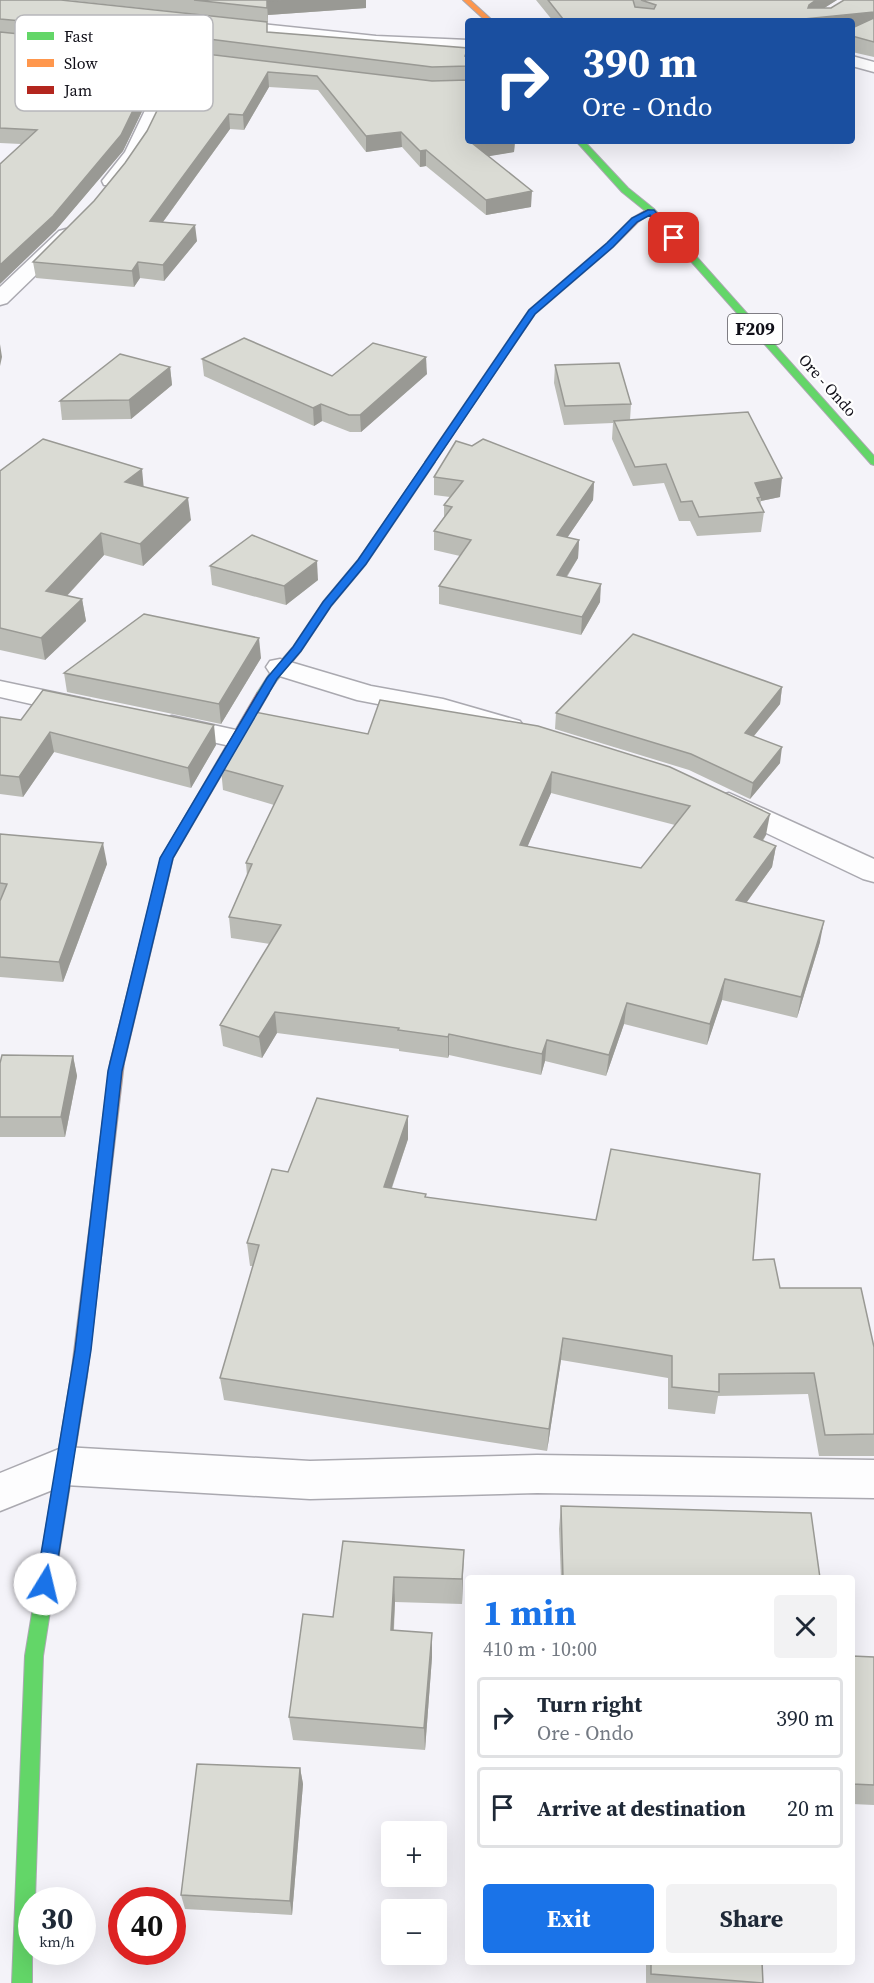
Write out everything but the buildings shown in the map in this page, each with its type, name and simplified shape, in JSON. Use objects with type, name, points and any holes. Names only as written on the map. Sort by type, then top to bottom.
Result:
[{"type":"street","points":[[450,0],[466,18]]},
{"type":"street","points":[[466,0],[487,18]]},
{"type":"street","points":[[213,24],[394,43],[465,45]]},
{"type":"street","points":[[213,62],[243,66]]},
{"type":"street","points":[[855,62],[874,67]]},
{"type":"street","points":[[102,191],[133,154],[154,111]]},
{"type":"street","name":"F209","points":[[583,144],[625,190],[636,198]]},
{"type":"street","points":[[635,180],[640,189],[636,198]]},
{"type":"street","name":"Ore - Ondo","points":[[636,198],[874,462]]},
{"type":"street","points":[[22,1983],[34,1656],[83,1350],[115,1071],[166,858],[235,738],[280,668],[297,649],[327,604],[362,562],[532,312],[610,245],[634,220],[651,212]]},
{"type":"street","points":[[0,299],[64,237],[80,218]]},
{"type":"street","points":[[280,668],[367,694],[443,708],[539,736]]},
{"type":"street","points":[[0,689],[101,710]]},
{"type":"street","points":[[146,719],[235,738]]},
{"type":"street","points":[[709,794],[874,872]]},
{"type":"street","points":[[0,1492],[64,1466],[310,1480],[537,1474],[874,1479]]},
{"type":"traffic: fast","points":[[583,144],[625,190],[651,211],[874,462]]},
{"type":"traffic: fast","points":[[263,693],[272,678],[297,649],[327,604],[362,562],[430,462]]},
{"type":"traffic: fast","points":[[22,1983],[34,1656],[79,1376]]},
{"type":"traffic: slow","points":[[466,0],[487,18]]},
{"type":"traffic: slow","points":[[79,1376],[117,1063]]},
{"type":"traffic: jam","points":[[430,462],[532,312],[610,245],[635,220],[651,211]]},
{"type":"traffic: jam","points":[[117,1063],[167,858],[263,693]]},
{"type":"route","points":[[45,1584],[83,1350],[115,1071],[166,858],[272,678],[297,649],[327,604],[362,562],[532,312],[610,245],[634,220],[651,212],[674,238]]}]
